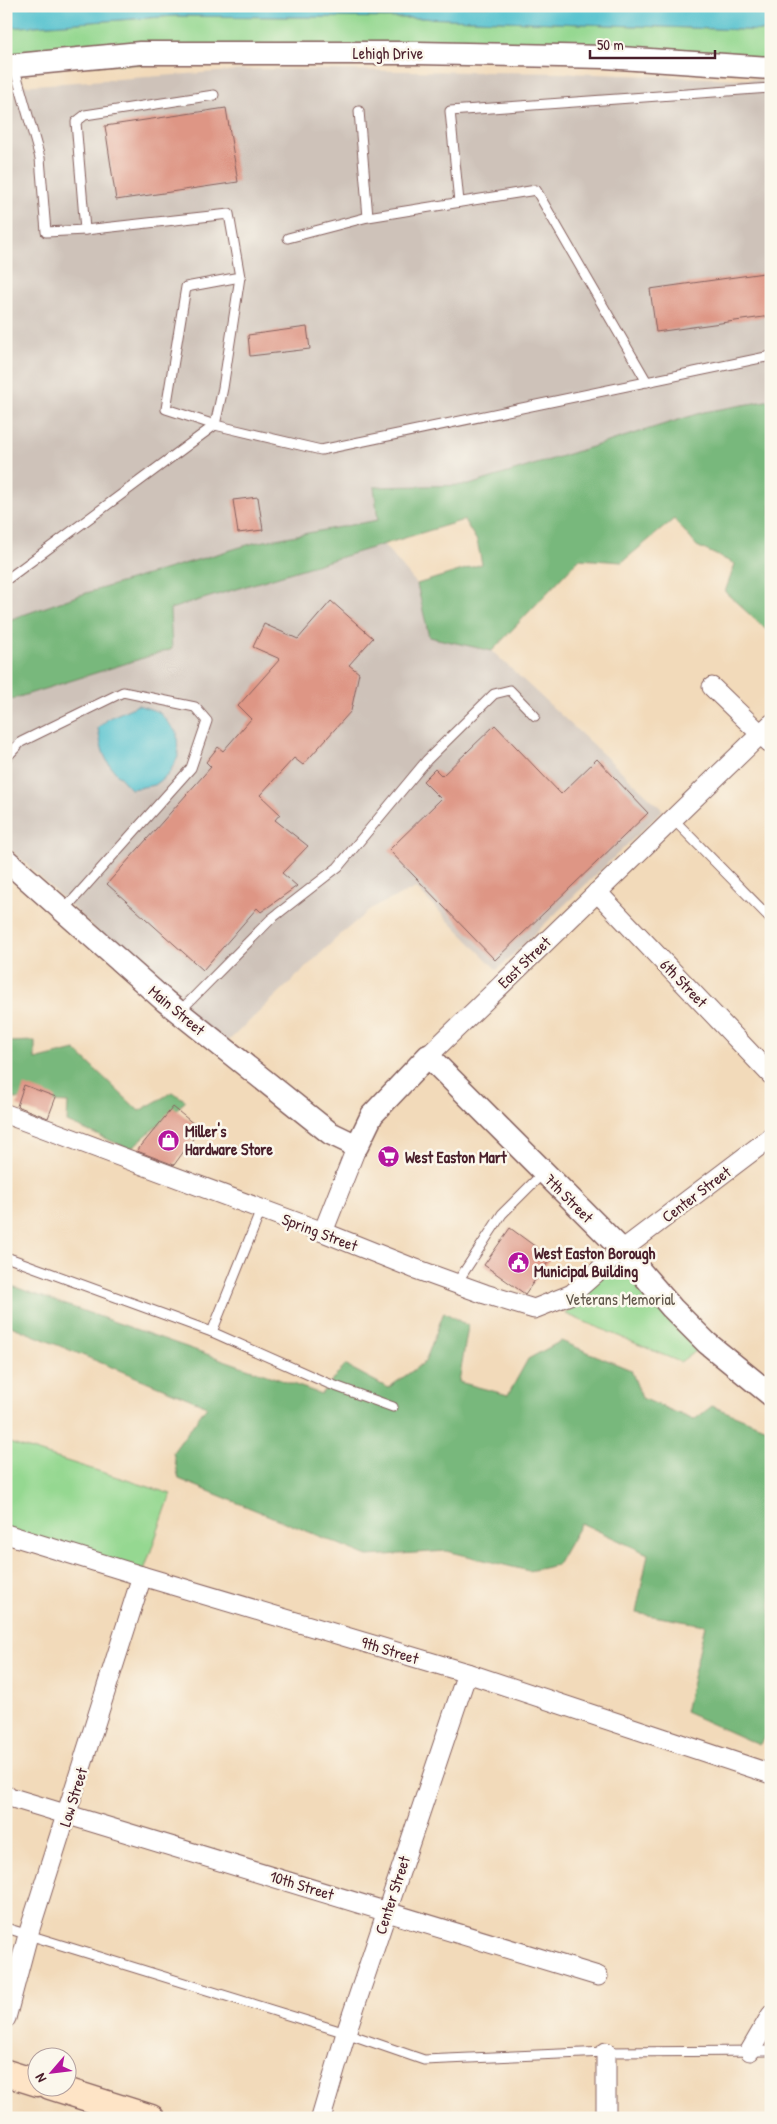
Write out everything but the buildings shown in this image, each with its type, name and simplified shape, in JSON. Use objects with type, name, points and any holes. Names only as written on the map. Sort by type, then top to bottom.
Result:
[{"type":"main road","points":[[6,2073],[28,2080]]},
{"type":"main road","points":[[78,2095],[152,2118]]},
{"type":"street","name":"Lehigh Drive","points":[[10,66],[140,53],[418,53],[605,57],[771,68]]},
{"type":"street","points":[[712,687],[767,734]]},
{"type":"street","name":"East Street","points":[[323,1232],[357,1146],[372,1115],[428,1056],[597,892],[673,819],[767,734]]},
{"type":"street","name":"Main Street","points":[[6,860],[179,1012],[330,1134],[357,1146]]},
{"type":"street","name":"6th Street","points":[[597,892],[771,1075]]},
{"type":"street","name":"7th Street","points":[[428,1056],[622,1250],[672,1308],[707,1343],[771,1395]]},
{"type":"street","name":"Spring Street","points":[[6,1114],[323,1232],[456,1284],[534,1309],[572,1294],[622,1250]]},
{"type":"street","name":"Center Street","points":[[622,1250],[771,1137]]},
{"type":"street","name":"9th Street","points":[[6,1534],[467,1673],[771,1774]]},
{"type":"street","name":"Low Street","points":[[6,2018],[28,1935],[68,1815],[142,1576]]},
{"type":"street","name":"Center Street","points":[[321,2118],[346,2033],[467,1673]]},
{"type":"street","name":"10th Street","points":[[6,1796],[598,1976]]},
{"type":"street","points":[[750,2051],[771,2015]]},
{"type":"street","points":[[606,2052],[606,2118]]},
{"type":"lane","points":[[6,580],[215,425],[223,388],[240,277],[229,214],[85,230],[46,232],[40,158],[10,66]]},
{"type":"lane","points":[[459,202],[450,111],[771,88]]},
{"type":"lane","points":[[85,230],[76,122],[78,118],[85,115],[214,95]]},
{"type":"lane","points":[[359,111],[368,217]]},
{"type":"lane","points":[[288,238],[368,217],[536,190],[647,382]]},
{"type":"lane","points":[[240,277],[186,287],[166,409],[215,425],[321,450],[771,356]]},
{"type":"lane","points":[[179,1012],[271,919],[338,867],[427,760],[494,694],[510,690],[536,716]]},
{"type":"lane","points":[[6,758],[22,742],[123,692],[195,707],[207,721],[191,768],[64,910]]},
{"type":"lane","points":[[673,819],[771,919]]},
{"type":"lane","points":[[456,1284],[502,1214],[544,1172]]},
{"type":"lane","points":[[212,1332],[261,1210]]},
{"type":"lane","points":[[6,1257],[212,1332],[327,1383],[393,1407]]},
{"type":"lane","points":[[6,1928],[346,2033],[424,2060],[606,2052],[771,2050]]},
{"type":"shaded area","points":[[258,69],[567,73],[771,80],[771,400],[704,412],[469,485],[374,487],[379,520],[254,543],[80,595],[6,621],[6,87]]},
{"type":"shaded area","points":[[383,544],[417,584],[429,637],[492,651],[663,810],[497,970],[416,888],[372,908],[341,934],[221,1048],[6,845],[6,701],[172,649],[169,609]]},
{"type":"green space","points":[[175,16],[422,18],[771,31],[771,68],[605,57],[6,66],[6,28]]},
{"type":"green space","points":[[771,400],[771,634],[725,592],[735,564],[697,546],[674,519],[622,562],[579,559],[492,651],[429,637],[417,584],[482,564],[477,541],[464,520],[170,609],[172,649],[6,701],[6,621],[80,595],[254,543],[378,520],[374,487],[469,485],[704,412]]},
{"type":"green space","points":[[35,1041],[35,1060],[75,1050],[139,1111],[173,1092],[186,1101],[130,1149],[67,1122],[68,1103],[6,1098],[6,1042]]},
{"type":"green space","name":"Veterans Memorial","points":[[622,1250],[707,1343],[680,1362],[566,1314],[591,1278]]},
{"type":"green space","points":[[6,1284],[321,1394],[345,1365],[388,1388],[425,1362],[444,1312],[468,1326],[459,1382],[508,1395],[528,1359],[561,1341],[631,1370],[642,1398],[694,1420],[712,1406],[771,1430],[771,1730],[759,1745],[685,1712],[705,1625],[636,1613],[648,1554],[581,1523],[557,1565],[529,1571],[447,1551],[368,1556],[179,1479],[173,1452],[207,1406],[6,1324]]},
{"type":"green space","points":[[6,1442],[171,1494],[142,1576],[6,1534]]},
{"type":"water","points":[[6,6],[771,6],[771,31],[422,18],[175,16],[6,28]]},
{"type":"water","points":[[138,705],[159,712],[177,733],[178,757],[168,775],[155,785],[131,789],[108,762],[102,748],[98,728],[109,718]]},
{"type":"place","name":"Miller's Hardware Store","points":[[169,1140]]},
{"type":"place","name":"West Easton Mart","points":[[389,1157]]},
{"type":"place","name":"West Easton Borough Municipal Building","points":[[518,1262]]}]
